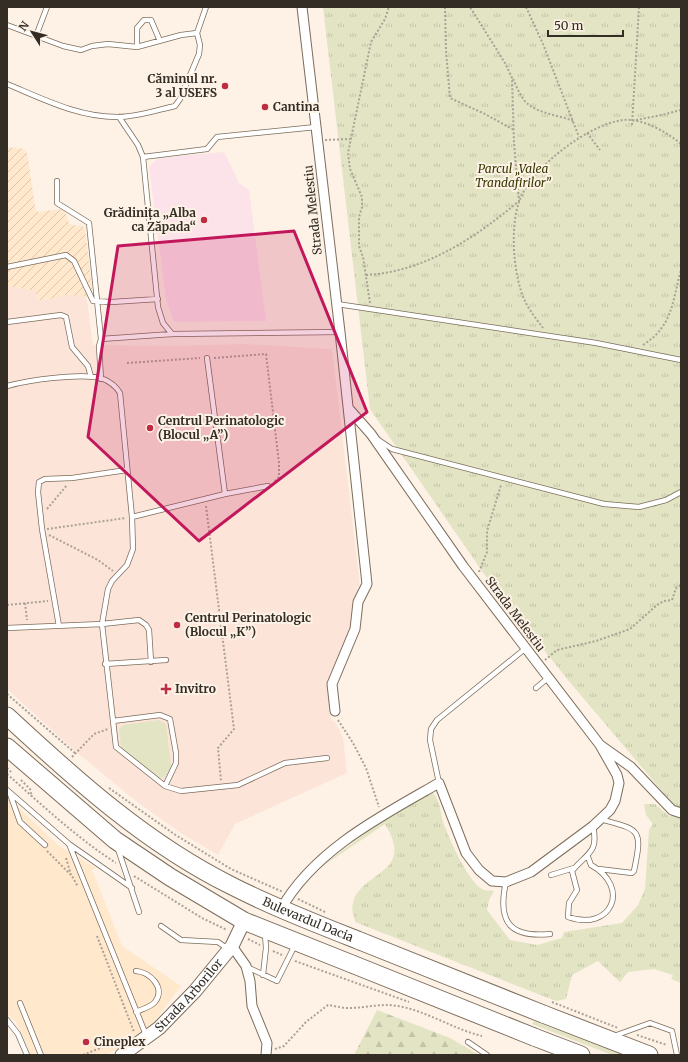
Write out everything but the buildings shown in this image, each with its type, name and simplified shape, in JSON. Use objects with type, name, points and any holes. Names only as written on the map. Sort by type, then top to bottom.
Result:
[{"type":"highway","name":"Bulevardul Dacia","points":[[7,716],[74,777],[131,824],[197,867],[231,886],[360,942],[546,1007],[606,1039],[648,1055]]},
{"type":"highway","name":"Bulevardul Dacia","points":[[7,747],[115,840],[170,877],[244,921],[265,931],[534,1037],[564,1051],[581,1055]]},
{"type":"street","name":"Strada Melestiu","points":[[302,7],[349,409],[367,584],[358,602],[355,629],[332,684],[335,711]]},
{"type":"street","name":"Strada Melestiu","points":[[349,409],[371,434],[475,581],[600,745],[632,767],[672,810],[681,813]]},
{"type":"street","points":[[281,909],[289,894],[324,858],[382,816],[439,783],[466,853],[479,870],[492,881],[506,882],[531,872],[593,826],[610,810],[615,802],[619,783],[617,775],[600,745]]},
{"type":"street","name":"Strada Arborilor","points":[[122,1055],[141,1036],[195,991],[231,948],[244,921]]},
{"type":"street","name":"Strada Arborilor","points":[[231,948],[246,966],[250,981],[252,1006],[267,1043],[266,1054]]},
{"type":"lane","points":[[36,36],[47,7]]},
{"type":"lane","points":[[7,84],[78,112],[94,115],[119,117],[136,115],[175,106],[180,99],[199,54],[200,45],[197,33],[206,7]]},
{"type":"lane","points":[[137,47],[137,28],[144,20],[151,20],[160,41]]},
{"type":"lane","points":[[7,25],[63,46],[81,50],[92,46],[108,44],[137,47],[181,35],[197,33]]},
{"type":"lane","points":[[119,117],[138,145],[142,157],[158,299],[163,323],[172,334]]},
{"type":"lane","points":[[142,157],[207,150],[216,137],[316,127]]},
{"type":"lane","points":[[57,181],[57,203],[90,223],[101,339],[99,346],[101,379]]},
{"type":"lane","points":[[7,267],[68,256],[74,261],[91,299],[98,302],[158,299]]},
{"type":"lane","points":[[337,304],[596,343],[681,360]]},
{"type":"lane","points":[[7,322],[61,315],[66,317],[72,347],[88,366],[91,377]]},
{"type":"lane","points":[[101,339],[172,334],[340,332]]},
{"type":"lane","points":[[207,358],[225,494]]},
{"type":"lane","points":[[7,386],[63,378],[91,377],[101,379],[113,385],[120,393],[132,517],[131,556],[127,564],[108,589],[102,624],[105,664],[115,744],[118,750],[165,786],[181,791],[238,785],[284,763],[327,758]]},
{"type":"lane","points":[[371,434],[392,449],[604,504],[639,507],[666,500],[681,492]]},
{"type":"lane","points":[[59,626],[42,529],[38,492],[39,482],[45,479],[72,478],[127,470]]},
{"type":"lane","points":[[132,517],[225,494],[268,486]]},
{"type":"lane","points":[[7,628],[102,624],[138,620],[142,621],[149,630],[151,662]]},
{"type":"lane","points":[[439,783],[430,740],[431,729],[437,720],[526,648]]},
{"type":"lane","points":[[105,664],[166,660]]},
{"type":"lane","points":[[536,688],[549,677]]},
{"type":"lane","points":[[113,721],[160,715],[170,719],[176,753],[176,763],[165,786]]},
{"type":"lane","points":[[8,791],[69,844],[132,888]]},
{"type":"lane","points":[[8,791],[20,822],[43,846]]},
{"type":"lane","points":[[599,869],[632,872],[634,870],[639,848],[636,831],[628,827],[600,819]]},
{"type":"lane","points":[[551,875],[575,867],[588,857],[593,849],[596,836],[593,826]]},
{"type":"lane","points":[[115,840],[139,912]]},
{"type":"lane","points":[[69,844],[136,1012],[141,1036]]},
{"type":"lane","points":[[575,867],[572,871],[577,890],[569,903],[567,914],[568,917],[583,920],[599,917],[610,908],[613,900],[612,890],[607,877],[599,869],[591,865],[588,857]]},
{"type":"lane","points":[[506,882],[504,891],[505,911],[510,927],[517,931],[530,934],[550,934]]},
{"type":"lane","points":[[160,926],[181,940],[218,942],[231,948]]},
{"type":"lane","points":[[263,975],[266,948],[265,931]]},
{"type":"lane","points":[[246,966],[277,981],[296,943]]},
{"type":"lane","points":[[136,971],[146,974],[154,979],[158,986],[158,995],[154,1003],[136,1012]]},
{"type":"lane","points":[[20,1004],[41,1055]]},
{"type":"lane","points":[[7,1020],[18,1034],[27,1055]]},
{"type":"lane","points":[[606,1039],[650,1023],[672,1031],[677,1055]]},
{"type":"lane","points":[[468,1042],[487,1055]]},
{"type":"path","points":[[371,307],[366,275],[359,246],[359,217],[362,207],[362,196],[350,169],[348,153],[371,42],[385,19],[389,7]]},
{"type":"path","points":[[445,7],[446,51],[450,98],[485,114],[514,130]]},
{"type":"path","points":[[470,7],[505,63],[527,104],[541,112],[561,116],[573,122]]},
{"type":"path","points":[[526,7],[543,44],[579,137]]},
{"type":"path","points":[[632,125],[638,7]]},
{"type":"path","points":[[512,78],[519,201],[515,223],[514,247],[520,284],[525,301],[549,336]]},
{"type":"path","points":[[366,275],[402,270],[432,258],[477,235],[519,201],[528,185],[542,168],[579,137],[608,124],[624,120],[662,116],[681,110]]},
{"type":"path","points":[[633,120],[662,131],[681,144]]},
{"type":"path","points":[[587,133],[600,150]]},
{"type":"path","points":[[318,140],[350,139]]},
{"type":"path","points":[[633,350],[656,337],[662,328],[672,309],[681,270]]},
{"type":"path","points":[[127,363],[266,354],[280,470],[277,480],[268,486]]},
{"type":"path","points":[[41,516],[72,478]]},
{"type":"path","points":[[475,581],[487,552],[487,531],[503,478]]},
{"type":"path","points":[[205,499],[234,729],[218,748],[221,786]]},
{"type":"path","points":[[42,529],[132,517]]},
{"type":"path","points":[[42,529],[49,535],[98,560],[118,574]]},
{"type":"path","points":[[539,665],[556,650],[596,641],[630,629],[657,605],[664,601],[672,600],[676,588],[681,585]]},
{"type":"path","points":[[7,605],[54,600]]},
{"type":"path","points":[[25,603],[28,627]]},
{"type":"path","points":[[7,694],[75,753]]},
{"type":"path","points":[[335,711],[338,720],[353,743],[366,768],[382,816]]},
{"type":"path","points":[[69,760],[94,734],[113,727]]},
{"type":"path","points":[[67,753],[72,757]]},
{"type":"path","points":[[7,768],[11,772]]},
{"type":"path","points":[[7,774],[44,807]]},
{"type":"path","points":[[21,780],[30,789],[33,797]]},
{"type":"path","points":[[107,787],[113,789],[174,834],[232,869],[289,894],[327,913]]},
{"type":"path","points":[[43,846],[72,876]]},
{"type":"path","points":[[65,856],[78,888]]},
{"type":"path","points":[[96,933],[141,1036]]},
{"type":"path","points":[[266,1054],[284,1046],[306,1022],[328,1005],[350,1008],[380,1004],[398,1006],[417,1011],[465,1031],[482,1036]]},
{"type":"path","points":[[546,1007],[627,1031],[676,1048]]},
{"type":"path","points":[[83,1055],[128,1037]]},
{"type":"highlighted area","points":[[294,231],[367,412],[199,541],[88,437],[118,246]]},
{"type":"shaded area","points":[[7,147],[24,149],[27,153],[36,212],[64,209],[69,223],[72,225],[83,226],[85,229],[93,296],[85,298],[62,295],[57,298],[37,301],[35,291],[7,286]]},
{"type":"shaded area","name":"Grădinița „Alba ca Zăpada“","points":[[224,152],[239,183],[249,190],[266,321],[174,322],[166,300],[149,167],[158,158]]},
{"type":"shaded area","points":[[7,286],[36,291],[37,301],[57,298],[62,295],[84,296],[87,301],[93,345],[172,346],[245,344],[332,349],[360,586],[357,587],[358,590],[353,601],[350,630],[327,685],[331,720],[336,723],[343,738],[347,773],[235,824],[218,855],[181,833],[137,802],[74,750],[7,689]]},
{"type":"shaded area","points":[[7,797],[59,846],[96,868],[92,870],[122,946],[181,986],[144,1035],[106,1055],[31,1055],[16,1022],[7,1014]]},
{"type":"green space","name":"Parcul „Valea Trandafirilor”","points":[[323,7],[681,7],[681,983],[671,979],[673,975],[654,969],[628,972],[620,982],[598,961],[572,975],[566,999],[556,1001],[355,922],[352,905],[358,892],[391,863],[394,853],[393,841],[385,824],[314,872],[387,817],[431,791],[438,801],[443,822],[454,848],[470,877],[482,889],[494,891],[489,900],[487,910],[510,940],[537,945],[562,938],[564,932],[622,923],[638,905],[645,889],[649,830],[653,824],[646,815],[644,804],[655,804],[670,817],[678,810],[568,680],[489,581],[370,409]]},
{"type":"green space","points":[[159,720],[166,724],[171,767],[165,777],[159,778],[121,748],[119,729],[123,725]]},
{"type":"green space","points":[[377,1010],[450,1038],[479,1055],[354,1055]]},
{"type":"green space","points":[[534,1021],[623,1055],[612,1055],[532,1024]]},
{"type":"place","name":"Căminul nr. 3 al USEFS","points":[[225,86]]},
{"type":"place","name":"Cantina","points":[[265,107]]},
{"type":"place","name":"Grădinița „Alba ca Zăpada“","points":[[204,220]]},
{"type":"place","name":"Centrul Perinatologic (Blocul „A”)","points":[[150,428]]},
{"type":"place","name":"Centrul Perinatologic (Blocul „K”)","points":[[177,625]]},
{"type":"place","name":"Invitro","points":[[166,689]]},
{"type":"place","name":"Cineplex","points":[[86,1042]]}]
